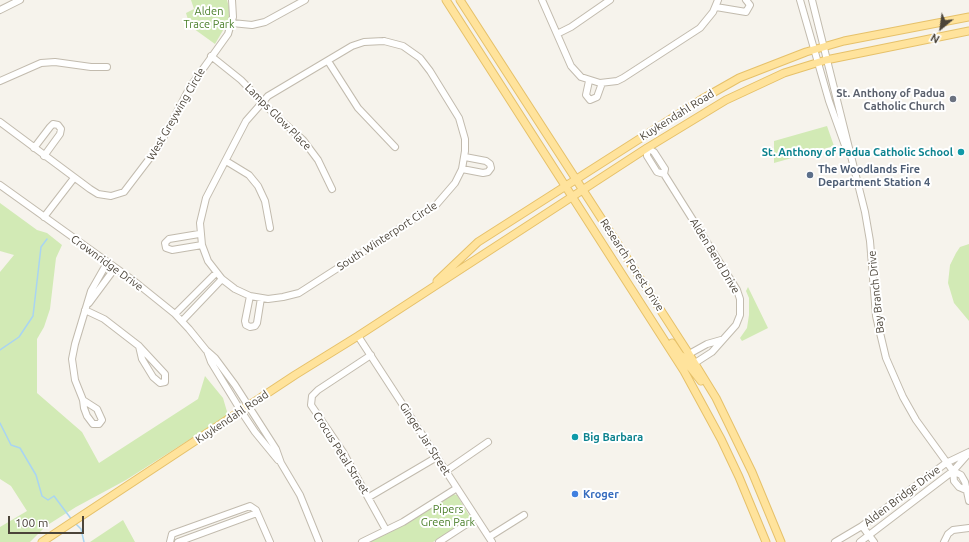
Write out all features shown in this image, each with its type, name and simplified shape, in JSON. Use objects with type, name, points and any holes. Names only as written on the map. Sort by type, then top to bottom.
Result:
[{"type":"main road","name":"Research Forest Drive","points":[[446,0],[678,361],[721,439],[766,542]]},
{"type":"main road","name":"Research Forest Drive","points":[[460,0],[690,354],[739,443],[781,542]]},
{"type":"main road","name":"Kuykendahl Road","points":[[424,294],[478,242],[702,99],[740,78],[814,49],[969,17]]},
{"type":"main road","points":[[912,28],[916,41]]},
{"type":"main road","name":"Kuykendahl Road","points":[[42,542],[89,513],[248,406],[424,294],[647,148],[726,100],[784,73],[826,60],[969,31]]},
{"type":"main road","points":[[662,336],[670,342],[685,360],[695,363]]},
{"type":"main road","points":[[678,361],[690,367],[704,385],[711,390]]},
{"type":"street","points":[[0,10],[20,0]]},
{"type":"street","points":[[232,0],[232,23],[252,25],[265,22],[305,0]]},
{"type":"street","points":[[542,0],[570,66],[575,72],[588,80],[602,83],[623,78],[694,32],[705,24],[716,7],[718,0]]},
{"type":"street","points":[[557,34],[571,27],[610,0]]},
{"type":"street","points":[[716,7],[746,12],[750,5],[746,0]]},
{"type":"street","name":"Bay Branch Drive","points":[[800,0],[838,129],[854,168]]},
{"type":"street","name":"Bay Branch Drive","points":[[812,0],[865,212],[870,241],[877,317],[886,358],[911,412],[953,471],[954,481],[959,487],[966,490],[969,501]]},
{"type":"street","name":"West Greywing Circle","points":[[111,196],[118,195],[128,188],[150,160],[167,132],[190,87],[228,34],[232,23]]},
{"type":"street","name":"South Winterport Circle","points":[[370,41],[397,44],[415,53],[430,70],[460,118],[465,139],[465,157],[462,169],[450,190],[436,205],[307,288],[283,297],[261,298],[250,296],[235,289],[222,279],[216,272],[202,246],[200,224],[206,198],[246,121],[262,102],[272,93],[352,46],[370,41]]},
{"type":"street","name":"Lamps Glow Place","points":[[211,56],[241,80],[308,145],[318,160],[332,189]]},
{"type":"street","points":[[328,61],[358,108],[395,147]]},
{"type":"street","points":[[0,81],[41,64],[55,62],[91,67],[107,67]]},
{"type":"street","points":[[588,80],[586,95],[590,100],[594,100],[597,97],[602,83]]},
{"type":"street","points":[[0,122],[44,156],[98,194],[111,196],[112,203]]},
{"type":"street","points":[[34,148],[53,124],[58,125],[61,129],[60,134],[44,156]]},
{"type":"street","name":"Alden Bend Drive","points":[[647,148],[654,152],[665,169],[664,174],[737,290],[740,299],[740,315],[736,324],[712,352],[695,363]]},
{"type":"street","points":[[462,169],[483,173],[488,172],[491,168],[490,164],[486,161],[465,157]]},
{"type":"street","points":[[226,161],[249,176],[258,186],[265,201],[270,228]]},
{"type":"street","points":[[44,217],[74,178]]},
{"type":"street","name":"Crownridge Drive","points":[[0,184],[176,314],[206,350],[215,358],[276,449],[281,463],[296,488],[319,542]]},
{"type":"street","points":[[200,234],[168,239],[165,243],[166,248],[172,250],[202,246]]},
{"type":"street","points":[[83,400],[75,380],[72,358],[86,307],[94,285],[108,263]]},
{"type":"street","points":[[86,307],[115,268]]},
{"type":"street","points":[[176,314],[216,272]]},
{"type":"street","points":[[182,321],[222,279]]},
{"type":"street","points":[[250,296],[245,321],[246,325],[250,327],[255,326],[257,323],[261,298]]},
{"type":"street","points":[[86,307],[139,346],[165,374],[165,382],[160,383],[153,377],[142,359],[139,346]]},
{"type":"street","name":"Ginger Jar Street","points":[[358,336],[490,539]]},
{"type":"street","name":"Alden Bend Drive","points":[[690,354],[707,344],[721,340]]},
{"type":"street","name":"Crownridge Drive","points":[[206,350],[211,362],[241,411],[267,448],[281,463]]},
{"type":"street","name":"Crocus Petal Street","points":[[371,355],[318,390],[312,396],[311,405],[343,452],[386,530]]},
{"type":"street","points":[[446,471],[488,442]]},
{"type":"street","name":"Alden Bridge Drive","points":[[835,542],[862,526],[946,463],[969,453]]},
{"type":"street","name":"Alden Bridge Drive","points":[[862,542],[953,471],[969,453]]},
{"type":"street","points":[[369,498],[437,457]]},
{"type":"street","points":[[362,542],[403,522],[457,488]]},
{"type":"street","points":[[170,542],[172,534],[250,506],[257,513],[270,542]]},
{"type":"street","points":[[178,542],[257,513]]},
{"type":"street","points":[[490,539],[524,514]]},
{"type":"street","points":[[439,542],[476,518]]},
{"type":"street","points":[[862,526],[874,542]]},
{"type":"street","points":[[944,542],[948,534],[953,530],[969,528]]},
{"type":"street","points":[[855,530],[862,542]]},
{"type":"green space","name":"Alden Trace Park","points":[[191,0],[227,0],[229,7],[229,20],[215,44],[190,26],[186,13],[194,9]]},
{"type":"green space","points":[[827,126],[834,146],[774,163],[774,141]]},
{"type":"green space","points":[[0,203],[37,230],[47,233],[62,245],[56,258],[50,309],[44,327],[37,339],[37,393],[82,432],[99,463],[198,399],[205,376],[223,398],[228,415],[126,480],[76,507],[46,526],[30,542],[0,542],[0,527],[27,511],[11,486],[0,479],[0,272],[14,255],[0,251]]},
{"type":"green space","points":[[969,244],[969,321],[954,303],[948,283],[950,265],[956,253],[960,247]]},
{"type":"green space","points":[[748,287],[768,328],[742,341],[740,338],[747,328],[749,315],[749,298],[746,291]]},
{"type":"green space","name":"Pipers Green Park","points":[[452,494],[457,495],[470,517],[468,520],[433,542],[369,542],[400,527]]},
{"type":"green space","points":[[123,520],[135,542],[90,542]]},
{"type":"waterway","points":[[0,350],[19,337],[33,316],[41,247],[47,239]]},
{"type":"waterway","points":[[0,423],[11,445],[20,448],[36,475],[42,496],[48,500],[54,496],[72,520]]},
{"type":"waterway","points":[[75,523],[81,529],[84,542]]},
{"type":"place","name":"St. Anthony of Padua Catholic Church","points":[[953,99]]},
{"type":"place","name":"St. Anthony of Padua Catholic School","points":[[961,152]]},
{"type":"place","name":"The Woodlands Fire Department Station 4","points":[[810,175]]},
{"type":"place","name":"Big Barbara","points":[[575,437]]},
{"type":"place","name":"Kroger","points":[[575,494]]}]
